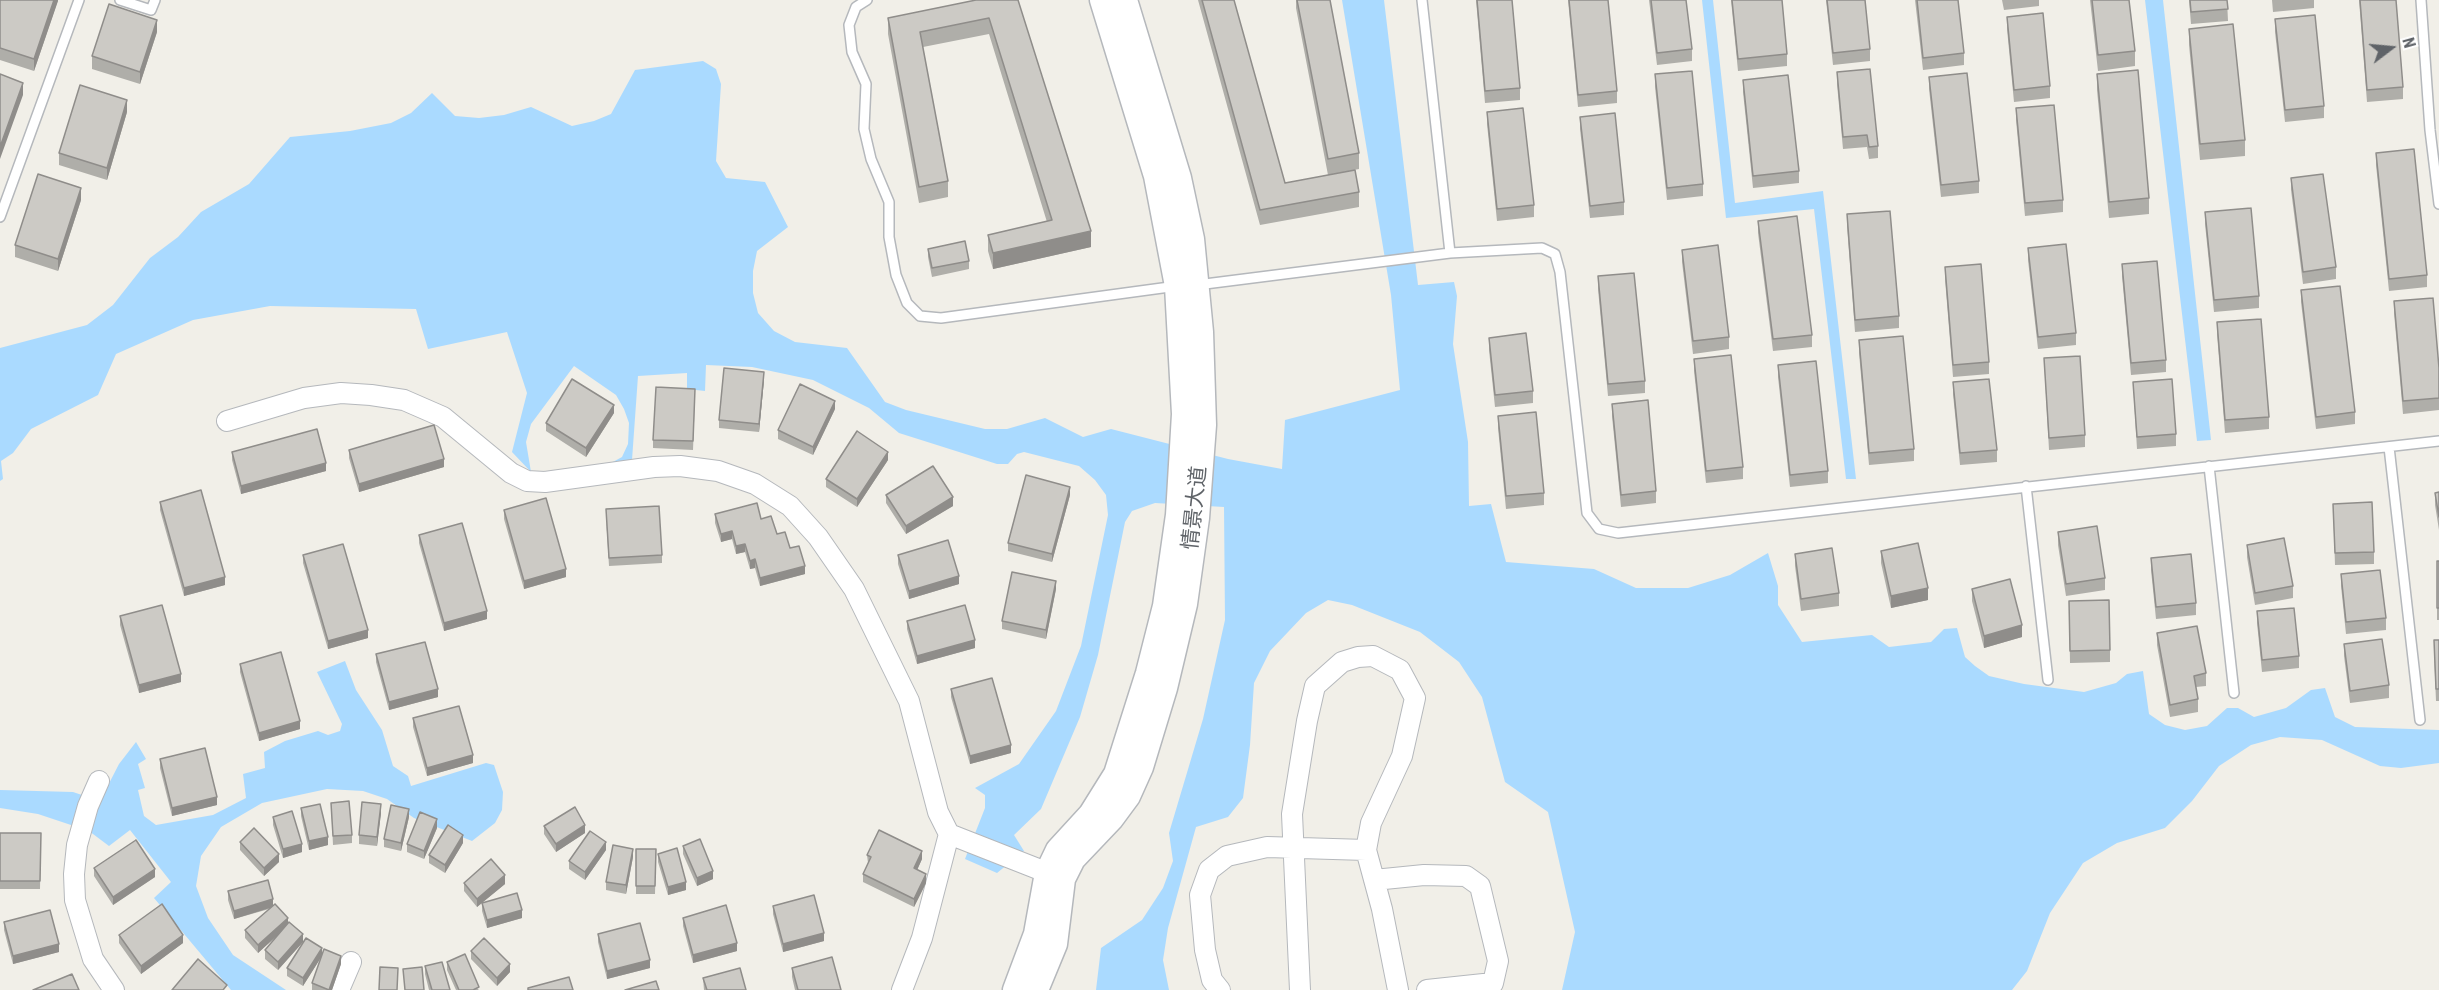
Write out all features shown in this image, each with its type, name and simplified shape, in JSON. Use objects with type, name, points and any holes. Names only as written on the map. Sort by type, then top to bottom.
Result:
[{"type":"street","name":"情景大道","points":[[1102,0],[1187,285]]},
{"type":"street","name":"情景大道","points":[[1046,872],[1073,859],[1111,819],[1128,796],[1141,767],[1165,688],[1185,604],[1187,516],[1193,425],[1187,285],[1192,239],[1179,178],[1125,0]]},
{"type":"street","points":[[227,421],[304,398],[340,393],[371,395],[404,400],[443,417],[511,473],[527,481],[544,482],[654,467],[680,466],[718,471],[755,484],[790,506],[818,537],[854,589],[909,701],[938,812],[957,837],[1046,872]]},
{"type":"street","points":[[1300,990],[1292,814],[1315,686],[1342,662],[1358,657],[1373,656],[1400,670],[1415,698],[1402,756],[1371,824],[1366,850],[1398,990]]},
{"type":"street","points":[[99,781],[88,806],[77,845],[74,874],[75,900],[93,959],[114,990]]},
{"type":"street","points":[[902,990],[957,837]]},
{"type":"street","points":[[1220,990],[1212,980],[1205,950],[1200,895],[1209,870],[1227,856],[1267,848],[1366,850]]},
{"type":"street","name":"情景大道","points":[[1015,990],[1036,934],[1046,872]]},
{"type":"street","name":"情景大道","points":[[1036,990],[1055,944],[1046,872]]},
{"type":"street","points":[[1374,880],[1424,875],[1466,876],[1480,886],[1498,961],[1493,983],[1427,990]]},
{"type":"street","points":[[339,990],[351,962]]},
{"type":"lane","points":[[0,217],[78,0]]},
{"type":"lane","points":[[120,0],[151,10],[154,0]]},
{"type":"lane","points":[[867,0],[856,7],[849,26],[852,52],[866,84],[864,129],[871,159],[889,202],[889,237],[896,275],[907,303],[920,316],[940,318],[1430,256],[1542,248],[1556,254],[1560,272],[1587,513],[1599,529],[1618,533],[2439,441]]},
{"type":"lane","points":[[1422,0],[1450,254]]},
{"type":"lane","points":[[2421,0],[2430,130],[2439,204]]},
{"type":"lane","points":[[2390,447],[2420,720]]},
{"type":"lane","points":[[2209,466],[2234,693]]},
{"type":"lane","points":[[2026,486],[2048,680]]},
{"type":"water","points":[[1342,0],[1384,0],[1418,285],[1454,282],[1457,296],[1453,344],[1468,442],[1469,506],[1491,504],[1506,562],[1594,569],[1636,588],[1688,588],[1730,575],[1768,553],[1778,586],[1778,605],[1802,642],[1872,635],[1889,647],[1931,642],[1944,629],[1957,628],[1965,657],[1989,676],[2024,684],[2084,692],[2116,683],[2127,674],[2143,671],[2149,714],[2165,725],[2185,730],[2207,726],[2227,708],[2238,708],[2254,717],[2286,708],[2311,690],[2325,688],[2335,717],[2355,727],[2439,730],[2439,763],[2401,768],[2380,766],[2322,740],[2280,737],[2251,745],[2219,766],[2192,801],[2165,828],[2117,843],[2083,863],[2050,913],[2027,971],[2012,990],[1562,990],[1575,932],[1548,812],[1505,782],[1482,697],[1459,662],[1420,632],[1352,605],[1328,600],[1306,613],[1270,651],[1254,683],[1250,745],[1243,798],[1228,817],[1196,827],[1168,928],[1163,960],[1169,990],[1096,990],[1101,948],[1142,920],[1163,888],[1173,861],[1169,833],[1203,719],[1225,620],[1224,507],[1155,503],[1132,511],[1125,522],[1098,655],[1080,717],[1041,809],[1014,835],[1024,851],[997,873],[965,859],[985,808],[985,795],[975,788],[1019,764],[1056,711],[1081,646],[1108,515],[1106,495],[1095,480],[1079,466],[1024,452],[1017,454],[1008,464],[997,464],[899,433],[869,408],[813,380],[752,367],[706,365],[705,391],[687,389],[687,373],[638,376],[632,460],[611,463],[622,457],[628,444],[629,423],[624,409],[616,395],[574,366],[531,424],[526,442],[531,472],[512,452],[527,393],[507,332],[428,349],[416,309],[270,306],[193,320],[116,354],[98,395],[31,429],[13,453],[1,461],[3,479],[0,481],[0,348],[87,325],[113,305],[150,258],[178,237],[201,212],[249,184],[290,137],[350,131],[391,123],[411,113],[432,93],[455,116],[479,118],[504,115],[531,107],[572,126],[611,114],[635,70],[703,61],[716,69],[721,84],[716,161],[726,178],[765,182],[788,227],[757,251],[753,271],[753,293],[758,313],[774,331],[795,342],[847,348],[885,402],[906,410],[985,429],[1007,429],[1045,418],[1083,437],[1111,429],[1228,459],[1282,469],[1285,420],[1400,390],[1391,295]]},
{"type":"water","points":[[1702,0],[1713,0],[1735,203],[1823,191],[1856,479],[1846,479],[1814,209],[1726,218]]},
{"type":"water","points":[[2145,0],[2163,0],[2211,440],[2197,441]]},
{"type":"water","points":[[345,661],[356,690],[382,730],[393,766],[408,776],[411,786],[486,763],[494,765],[503,792],[502,810],[495,823],[472,841],[414,818],[387,799],[363,791],[327,789],[262,803],[221,827],[201,856],[196,886],[208,918],[233,955],[286,990],[231,990],[154,898],[171,882],[130,830],[109,846],[89,831],[38,814],[0,808],[0,790],[73,792],[100,801],[119,764],[136,742],[146,759],[138,764],[145,788],[138,790],[144,816],[156,825],[213,815],[246,798],[243,774],[265,768],[264,752],[285,741],[318,731],[328,735],[340,731],[342,724],[317,672]]},
{"type":"building","points":[[0,0],[54,0],[34,59],[0,48]]},
{"type":"building","points":[[976,0],[1018,0],[1091,231],[993,253],[988,235],[1052,220],[989,18],[920,32],[948,181],[919,187],[888,18]]},
{"type":"building","points":[[1202,0],[1234,0],[1285,183],[1355,170],[1359,192],[1260,210]]},
{"type":"building","points":[[1297,0],[1330,0],[1359,153],[1328,159]]},
{"type":"building","points":[[1477,0],[1512,0],[1520,88],[1485,91]]},
{"type":"building","points":[[1569,0],[1608,0],[1617,91],[1578,95]]},
{"type":"building","points":[[1651,0],[1686,0],[1692,49],[1657,53]]},
{"type":"building","points":[[1732,0],[1782,0],[1787,54],[1738,59]]},
{"type":"building","points":[[1827,0],[1865,0],[1870,49],[1833,53]]},
{"type":"building","points":[[1917,0],[1958,0],[1964,53],[1923,58]]},
{"type":"building","points":[[2092,0],[2129,0],[2135,51],[2098,55]]},
{"type":"building","points":[[2190,0],[2227,0],[2228,9],[2191,12]]},
{"type":"building","points":[[2360,0],[2396,0],[2403,87],[2367,90]]},
{"type":"building","points":[[109,4],[157,20],[140,72],[92,56]]},
{"type":"building","points":[[2043,13],[2050,86],[2014,90],[2007,17]]},
{"type":"building","points":[[2315,15],[2324,106],[2285,110],[2275,19]]},
{"type":"building","points":[[2233,24],[2245,140],[2200,144],[2189,29]]},
{"type":"building","points":[[1870,69],[1878,146],[1869,147],[1867,135],[1843,137],[1837,72]]},
{"type":"building","points":[[2138,70],[2149,198],[2109,202],[2097,74]]},
{"type":"building","points":[[1692,71],[1703,184],[1667,188],[1655,74]]},
{"type":"building","points":[[1967,73],[1979,181],[1941,185],[1929,77]]},
{"type":"building","points":[[0,74],[23,83],[0,147]]},
{"type":"building","points":[[1788,75],[1799,171],[1753,176],[1743,80]]},
{"type":"building","points":[[80,85],[127,100],[107,168],[59,153]]},
{"type":"building","points":[[2054,105],[2063,200],[2025,203],[2016,108]]},
{"type":"building","points":[[1523,108],[1534,205],[1497,209],[1487,112]]},
{"type":"building","points":[[1615,113],[1624,202],[1590,206],[1580,117]]},
{"type":"building","points":[[2414,149],[2427,275],[2389,279],[2376,153]]},
{"type":"building","points":[[38,174],[81,188],[58,259],[15,245]]},
{"type":"building","points":[[2323,174],[2336,267],[2303,272],[2291,178]]},
{"type":"building","points":[[2251,208],[2259,296],[2214,300],[2205,212]]},
{"type":"building","points":[[1890,211],[1899,316],[1855,320],[1847,214]]},
{"type":"building","points":[[1797,216],[1812,335],[1773,339],[1758,221]]},
{"type":"building","points":[[965,241],[969,261],[932,268],[928,249]]},
{"type":"building","points":[[2066,244],[2076,333],[2038,337],[2028,248]]},
{"type":"building","points":[[1718,245],[1729,337],[1693,341],[1682,250]]},
{"type":"building","points":[[2157,261],[2166,360],[2131,363],[2122,264]]},
{"type":"building","points":[[1981,264],[1989,362],[1953,365],[1945,267]]},
{"type":"building","points":[[1634,273],[1645,381],[1608,384],[1598,276]]},
{"type":"building","points":[[2340,286],[2355,412],[2316,417],[2301,290]]},
{"type":"building","points":[[2433,298],[2439,398],[2403,401],[2394,301]]},
{"type":"building","points":[[2261,319],[2269,417],[2225,420],[2217,322]]},
{"type":"building","points":[[1526,333],[1533,391],[1495,395],[1489,338]]},
{"type":"building","points":[[1903,336],[1914,449],[1869,453],[1859,340]]},
{"type":"building","points":[[1731,355],[1743,467],[1706,471],[1694,359]]},
{"type":"building","points":[[2080,356],[2085,435],[2049,438],[2044,358]]},
{"type":"building","points":[[1816,361],[1828,471],[1790,475],[1778,365]]},
{"type":"building","points":[[724,368],[764,372],[759,424],[719,420]]},
{"type":"building","points":[[572,379],[614,405],[586,448],[546,423]]},
{"type":"building","points":[[1989,379],[1997,450],[1960,453],[1953,382]]},
{"type":"building","points":[[2172,379],[2176,434],[2137,437],[2133,382]]},
{"type":"building","points":[[800,384],[835,401],[813,447],[778,430]]},
{"type":"building","points":[[656,387],[695,389],[693,441],[653,440]]},
{"type":"building","points":[[1648,400],[1656,491],[1621,495],[1612,404]]},
{"type":"building","points":[[1536,412],[1544,493],[1506,496],[1498,416]]},
{"type":"building","points":[[434,425],[444,459],[359,484],[349,450]]},
{"type":"building","points":[[317,429],[326,463],[241,486],[232,452]]},
{"type":"building","points":[[857,431],[888,452],[857,499],[826,479]]},
{"type":"building","points":[[933,466],[953,497],[906,526],[886,495]]},
{"type":"building","points":[[1026,475],[1070,487],[1052,554],[1008,543]]},
{"type":"building","points":[[201,490],[225,577],[184,588],[160,502]]},
{"type":"building","points":[[2439,492],[2439,517],[2435,493]]},
{"type":"building","points":[[546,498],[566,569],[524,581],[504,510]]},
{"type":"building","points":[[2372,502],[2374,552],[2335,553],[2333,504]]},
{"type":"building","points":[[757,503],[761,519],[771,516],[777,534],[785,532],[790,548],[799,546],[805,566],[760,578],[755,559],[750,561],[745,544],[736,546],[732,531],[721,534],[715,514]]},
{"type":"building","points":[[659,506],[662,555],[609,558],[606,509]]},
{"type":"building","points":[[462,523],[487,611],[444,623],[419,535]]},
{"type":"building","points":[[2097,526],[2105,578],[2066,584],[2058,532]]},
{"type":"building","points":[[2284,538],[2293,586],[2255,593],[2247,545]]},
{"type":"building","points":[[948,540],[959,576],[909,591],[898,555]]},
{"type":"building","points":[[1918,543],[1928,588],[1891,596],[1881,551]]},
{"type":"building","points":[[343,544],[368,630],[328,641],[303,555]]},
{"type":"building","points":[[1832,548],[1839,593],[1801,599],[1795,554]]},
{"type":"building","points":[[2191,554],[2196,603],[2156,607],[2151,558]]},
{"type":"building","points":[[2437,561],[2439,561],[2439,608],[2437,608]]},
{"type":"building","points":[[2380,570],[2386,618],[2346,622],[2341,574]]},
{"type":"building","points":[[1012,572],[1056,581],[1046,630],[1002,621]]},
{"type":"building","points":[[2010,579],[2022,625],[1984,636],[1972,589]]},
{"type":"building","points":[[2109,600],[2110,650],[2070,651],[2069,601]]},
{"type":"building","points":[[162,605],[181,674],[139,685],[120,616]]},
{"type":"building","points":[[965,605],[975,640],[917,656],[907,621]]},
{"type":"building","points":[[2294,608],[2299,656],[2262,660],[2257,611]]},
{"type":"building","points":[[2197,626],[2206,673],[2194,676],[2198,699],[2170,705],[2157,633]]},
{"type":"building","points":[[2382,639],[2389,685],[2350,691],[2344,644]]},
{"type":"building","points":[[2434,640],[2439,640],[2439,689],[2436,689]]},
{"type":"building","points":[[425,642],[438,689],[389,702],[376,654]]},
{"type":"building","points":[[281,652],[300,721],[259,733],[240,664]]},
{"type":"building","points":[[992,678],[1011,745],[970,756],[951,689]]},
{"type":"building","points":[[459,706],[473,755],[427,768],[413,718]]},
{"type":"building","points":[[205,748],[217,797],[172,808],[160,759]]},
{"type":"building","points":[[349,801],[352,835],[333,836],[331,803]]},
{"type":"building","points":[[362,802],[381,804],[377,837],[359,835]]},
{"type":"building","points":[[320,804],[328,837],[309,841],[301,808]]},
{"type":"building","points":[[391,805],[409,809],[401,843],[384,839]]},
{"type":"building","points":[[575,807],[585,825],[556,844],[544,826]]},
{"type":"building","points":[[292,811],[302,844],[283,849],[273,817]]},
{"type":"building","points":[[420,812],[437,819],[424,851],[407,844]]},
{"type":"building","points":[[448,825],[463,835],[445,865],[429,855]]},
{"type":"building","points":[[254,828],[279,854],[264,868],[240,842]]},
{"type":"building","points":[[879,830],[922,851],[914,868],[926,874],[914,899],[863,874],[871,857],[867,855]]},
{"type":"building","points":[[590,831],[606,842],[585,872],[569,861]]},
{"type":"building","points":[[0,833],[41,833],[40,881],[0,881]]},
{"type":"building","points":[[700,839],[713,871],[697,878],[683,846]]},
{"type":"building","points":[[136,840],[155,869],[113,897],[94,868]]},
{"type":"building","points":[[613,845],[633,849],[626,885],[606,882]]},
{"type":"building","points":[[677,848],[686,882],[668,887],[658,854]]},
{"type":"building","points":[[636,849],[656,849],[655,886],[636,886]]},
{"type":"building","points":[[491,859],[505,875],[477,899],[464,883]]},
{"type":"building","points":[[268,880],[273,899],[234,911],[228,891]]},
{"type":"building","points":[[517,893],[522,910],[487,920],[482,903]]},
{"type":"building","points":[[814,895],[824,933],[783,944],[773,906]]},
{"type":"building","points":[[162,904],[183,935],[141,966],[119,935]]},
{"type":"building","points":[[275,904],[288,918],[258,945],[245,930]]},
{"type":"building","points":[[726,905],[737,943],[693,955],[683,918]]},
{"type":"building","points":[[50,910],[59,944],[13,956],[4,922]]},
{"type":"building","points":[[289,922],[303,934],[278,962],[265,950]]},
{"type":"building","points":[[640,923],[650,960],[607,971],[598,934]]},
{"type":"building","points":[[306,938],[322,948],[303,978],[287,968]]},
{"type":"building","points":[[484,938],[510,964],[497,978],[471,951]]},
{"type":"building","points":[[324,949],[341,956],[329,990],[312,983]]},
{"type":"building","points":[[465,954],[479,987],[473,990],[459,990],[447,962]]},
{"type":"building","points":[[832,957],[841,990],[798,990],[792,968]]},
{"type":"building","points":[[198,959],[227,985],[223,990],[172,990]]},
{"type":"building","points":[[442,962],[450,990],[432,990],[425,966]]},
{"type":"building","points":[[380,967],[398,968],[397,990],[379,990]]},
{"type":"building","points":[[422,967],[424,990],[405,990],[403,969]]},
{"type":"building","points":[[740,968],[746,990],[707,990],[703,978]]},
{"type":"building","points":[[72,974],[79,990],[33,990]]},
{"type":"building","points":[[569,977],[573,990],[528,990],[528,988]]},
{"type":"building","points":[[656,981],[659,990],[625,990]]}]
